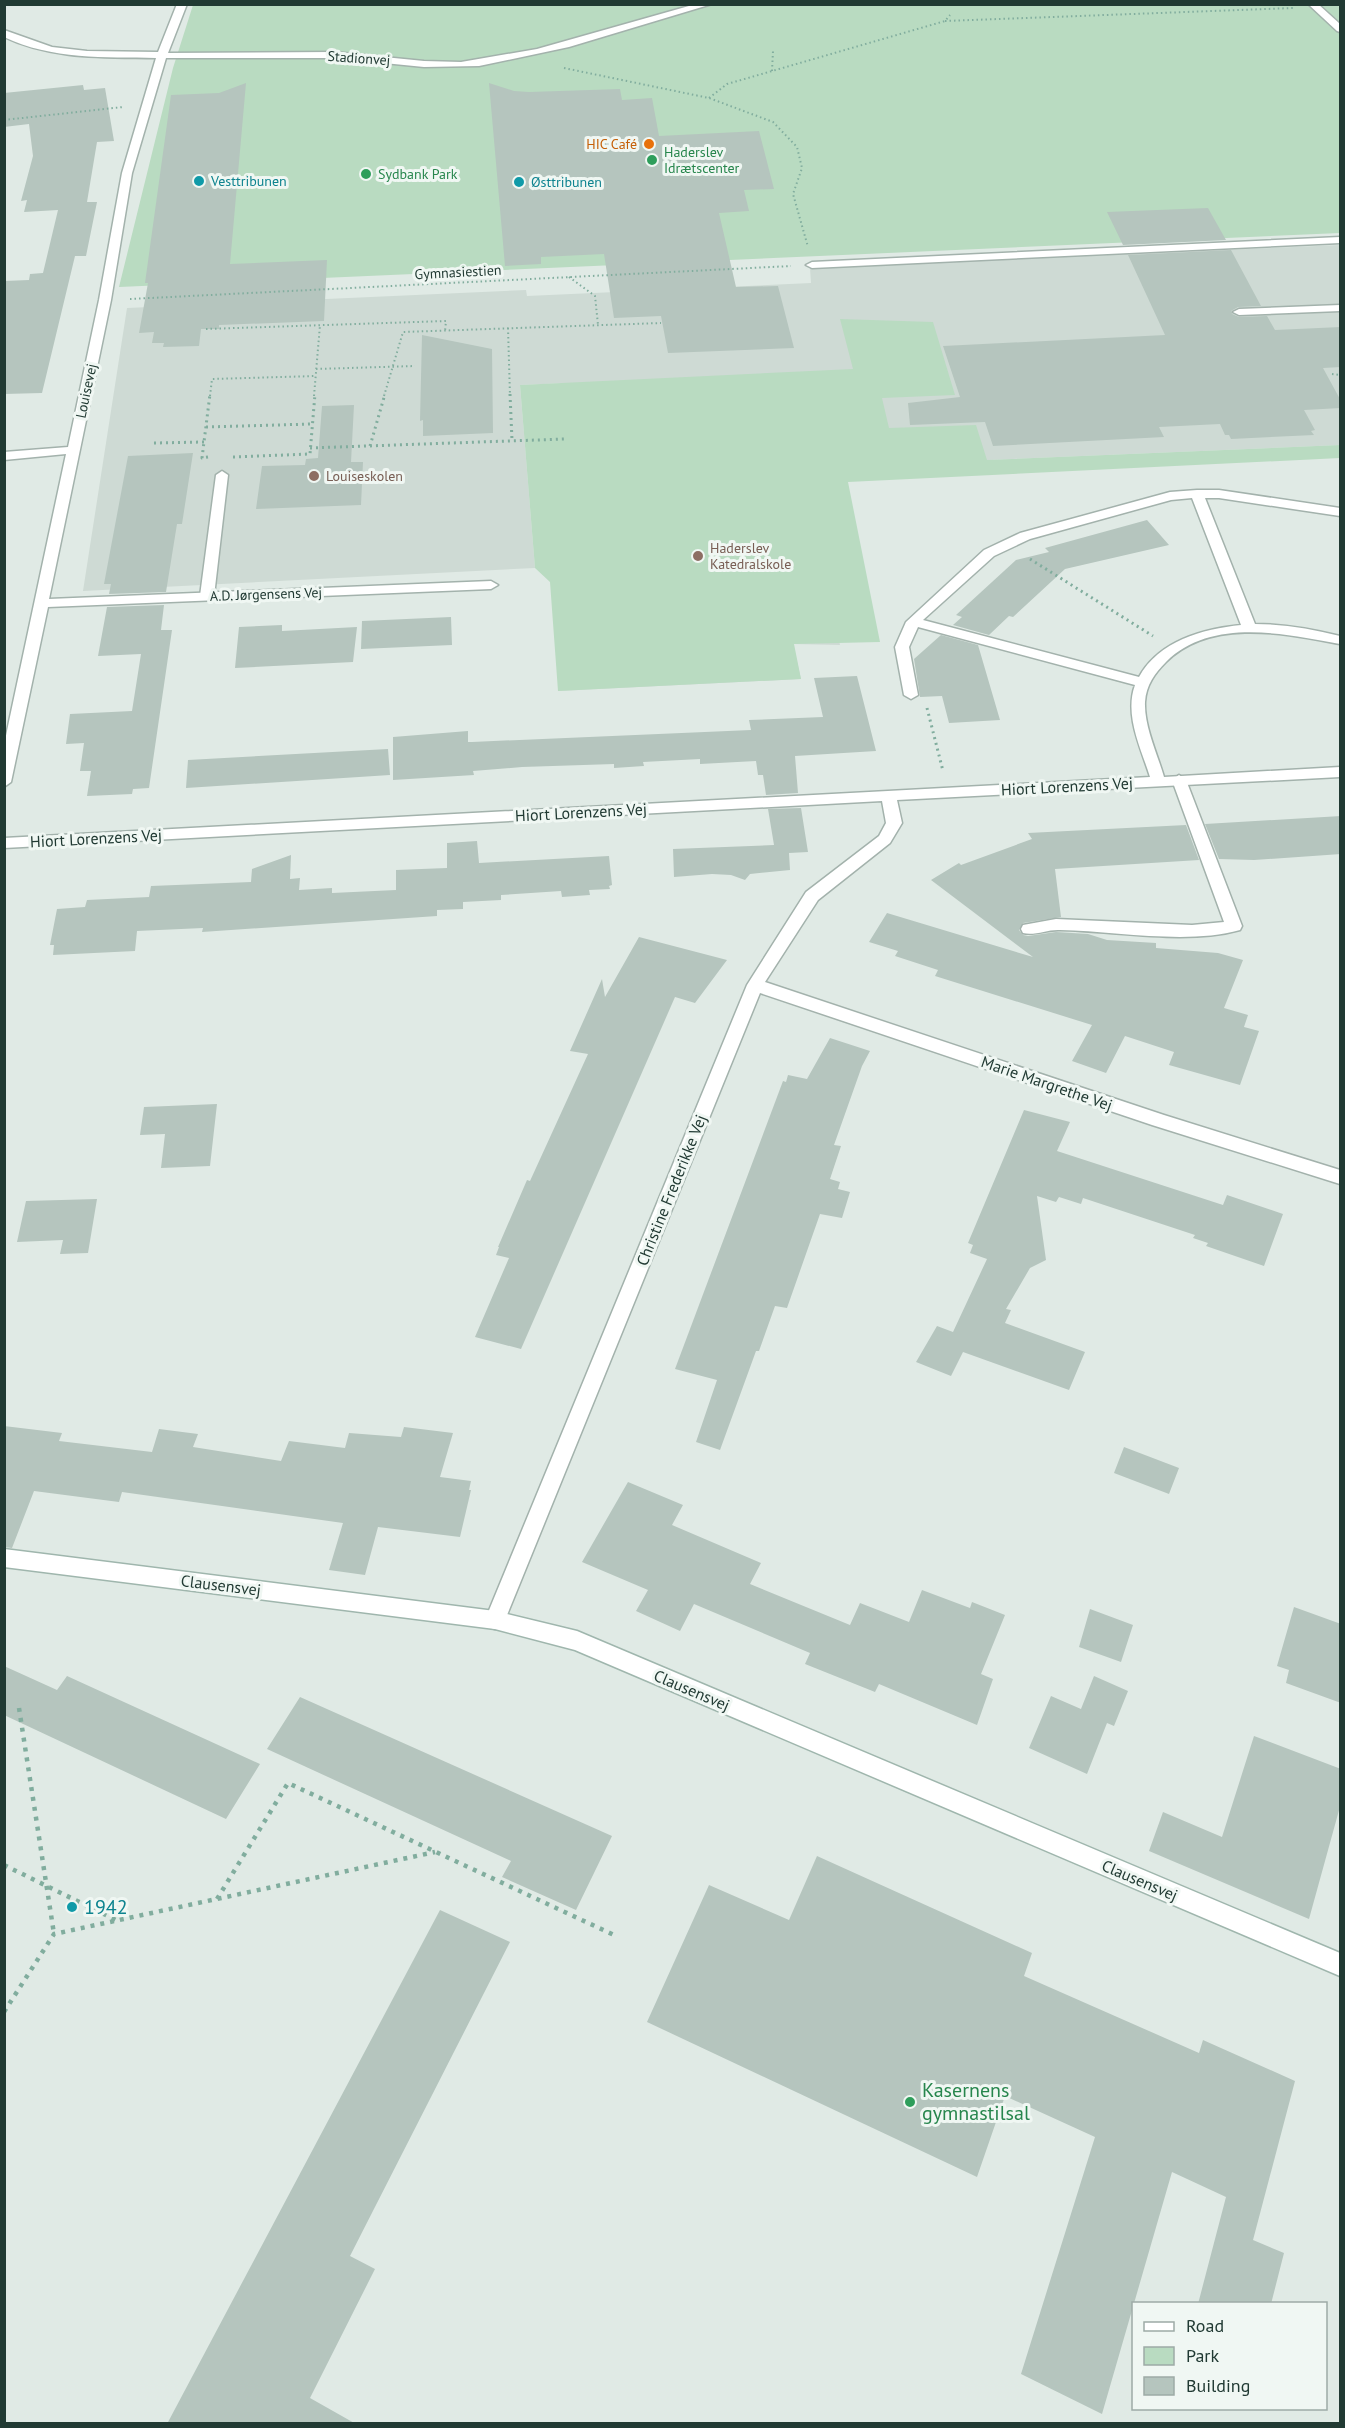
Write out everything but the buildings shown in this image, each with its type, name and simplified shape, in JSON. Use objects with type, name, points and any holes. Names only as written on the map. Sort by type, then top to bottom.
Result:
[{"type":"street","name":"Louisevej","points":[[4,782],[105,300],[127,173],[162,56],[182,4]]},
{"type":"street","name":"Stadionvej","points":[[4,33],[28,43],[55,50],[86,54],[335,55],[444,65],[514,57],[586,40],[708,4]]},
{"type":"street","points":[[1314,6],[1341,29]]},
{"type":"street","points":[[812,265],[1341,240]]},
{"type":"street","points":[[1239,312],[1341,308]]},
{"type":"street","points":[[4,456],[73,450]]},
{"type":"street","points":[[207,596],[222,475]]},
{"type":"street","points":[[1197,494],[1250,628]]},
{"type":"street","points":[[911,695],[902,647],[913,622],[989,553],[1006,544],[1025,536],[1170,496],[1219,494],[1341,512]]},
{"type":"street","name":"A.D. Jørgensens Vej","points":[[42,603],[490,585]]},
{"type":"street","points":[[913,622],[1142,682],[1158,661],[1174,649],[1213,633],[1250,628],[1290,629],[1341,640]]},
{"type":"street","name":"Hiort Lorenzens Vej","points":[[1142,682],[1138,705],[1158,780]]},
{"type":"street","name":"Hiort Lorenzens Vej","points":[[4,843],[1341,772]]},
{"type":"street","points":[[1029,929],[1056,924],[1192,931],[1234,926],[1179,780]]},
{"type":"street","name":"Christine Frederikke Vej","points":[[495,1620],[755,985],[812,896],[885,839],[894,823],[889,796]]},
{"type":"street","name":"Marie Margrethe Vej","points":[[755,985],[1158,1120],[1341,1177]]},
{"type":"street","name":"Clausensvej","points":[[4,1558],[495,1620],[577,1641],[1341,1965]]},
{"type":"path","points":[[708,98],[727,84],[945,21],[1314,6]]},
{"type":"path","points":[[945,21],[950,15]]},
{"type":"path","points":[[772,71],[773,51]]},
{"type":"path","points":[[560,67],[708,98],[773,122],[797,147],[802,168],[793,194],[812,265]]},
{"type":"path","points":[[4,120],[148,105]]},
{"type":"path","name":"Gymnasiestien","points":[[105,300],[812,265]]},
{"type":"path","points":[[568,277],[596,296],[598,326]]},
{"type":"path","points":[[206,329],[446,321],[446,331]]},
{"type":"path","points":[[370,446],[403,332],[661,323]]},
{"type":"path","points":[[231,457],[310,454],[320,325]]},
{"type":"path","points":[[508,328],[512,441]]},
{"type":"path","points":[[316,369],[415,366]]},
{"type":"path","points":[[1332,374],[1341,375]]},
{"type":"path","points":[[211,457],[202,458],[212,379],[316,376]]},
{"type":"path","points":[[206,427],[312,424]]},
{"type":"path","points":[[310,448],[565,439]]},
{"type":"path","points":[[154,442],[204,441]]},
{"type":"path","points":[[1006,544],[1174,649]]},
{"type":"path","points":[[911,695],[926,706],[949,793]]},
{"type":"path","points":[[4,2012],[54,1934],[19,1708]]},
{"type":"path","points":[[217,1899],[288,1783],[614,1935]]},
{"type":"path","points":[[54,1934],[435,1852]]},
{"type":"path","points":[[4,1865],[117,1920]]},
{"type":"shaded area","points":[[1340,245],[1340,445],[802,468],[840,645],[793,644],[801,679],[558,691],[566,383],[520,385],[535,568],[83,591],[127,308],[526,290],[527,296],[811,283],[810,268]]},
{"type":"green space","points":[[193,5],[1340,5],[1340,233],[119,287],[173,68]]},
{"type":"green space","points":[[840,319],[933,322],[955,395],[882,398],[889,428],[976,425],[987,460],[1340,445],[1340,458],[848,482],[880,642],[794,644],[801,679],[558,691],[550,582],[535,568],[520,385],[853,369]]},
{"type":"place","name":"HIC Café","points":[[649,144]]},
{"type":"place","name":"Haderslev Idrætscenter","points":[[652,160]]},
{"type":"place","name":"Sydbank Park","points":[[366,174]]},
{"type":"place","name":"Vesttribunen","points":[[199,181]]},
{"type":"place","name":"Østtribunen","points":[[519,182]]},
{"type":"place","name":"Louiseskolen","points":[[314,476]]},
{"type":"place","name":"Haderslev Katedralskole","points":[[698,556]]},
{"type":"place","name":"1942","points":[[72,1907]]},
{"type":"place","name":"Kasernens gymnastilsal","points":[[910,2102]]}]
